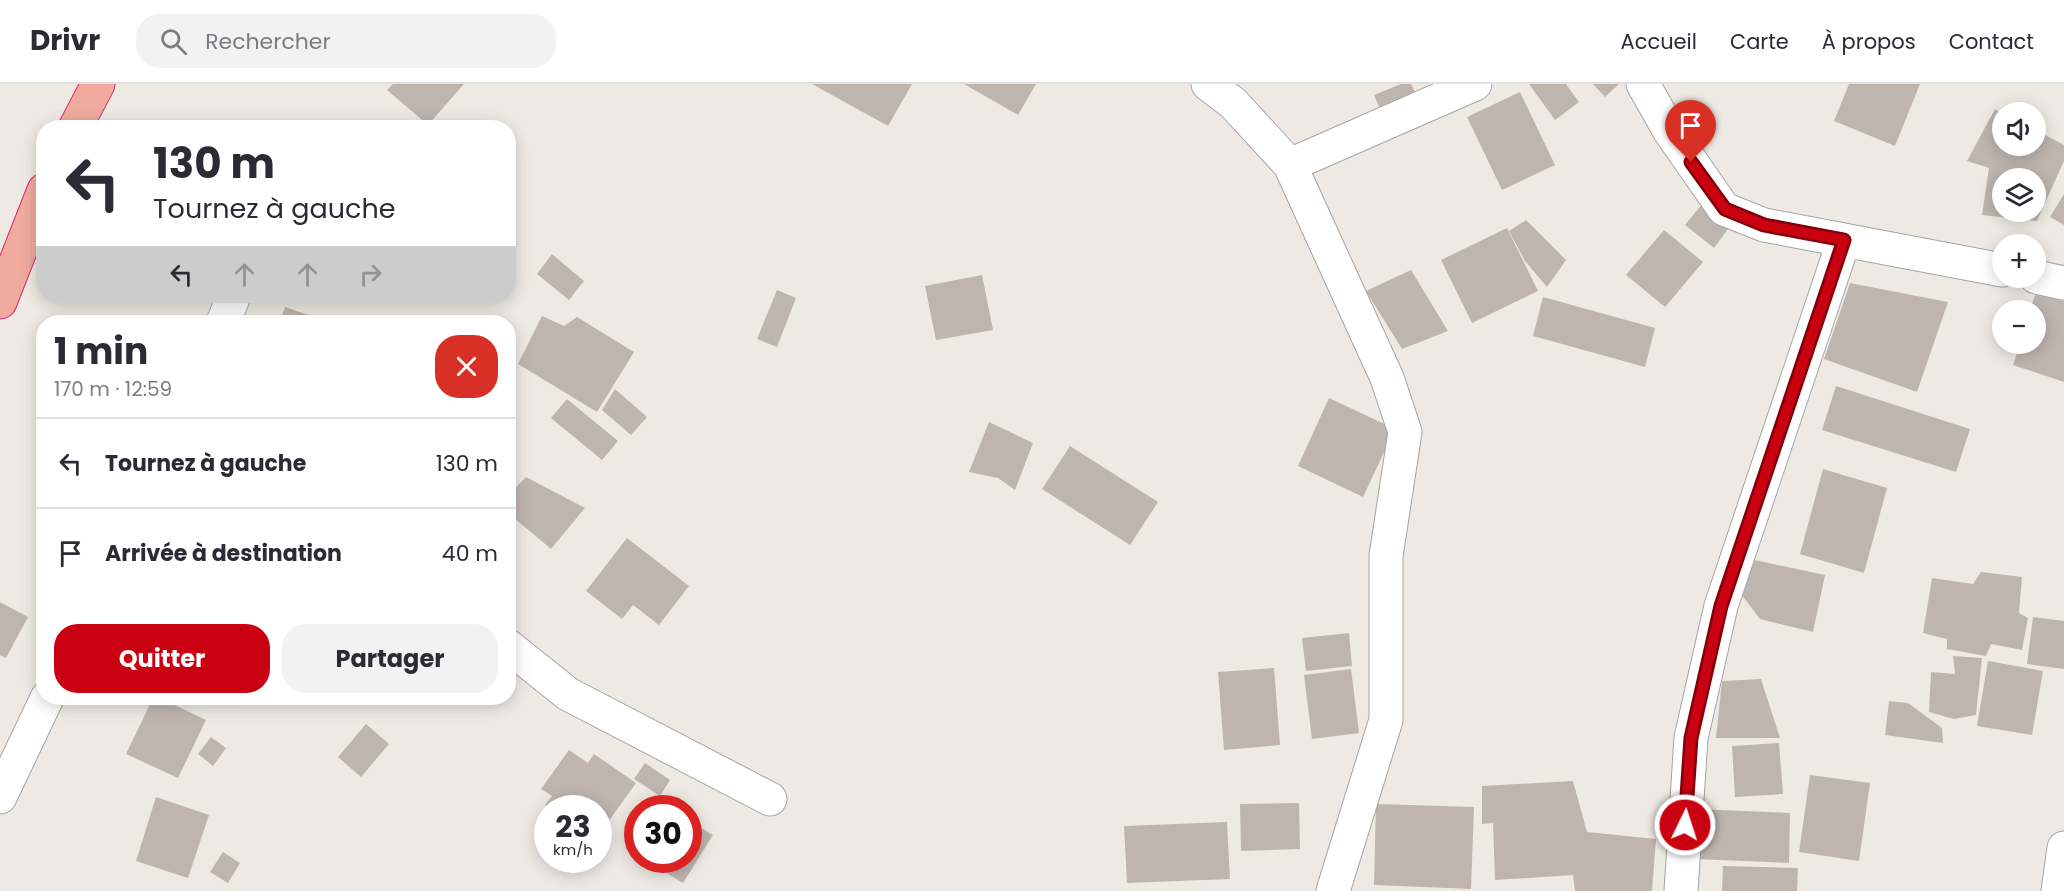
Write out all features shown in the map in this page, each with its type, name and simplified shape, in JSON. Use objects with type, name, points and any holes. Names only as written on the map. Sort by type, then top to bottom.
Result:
[{"type":"highway","points":[[0,302],[36,210]]},
{"type":"street","points":[[1208,84],[1233,103],[1290,165],[1387,378],[1405,432],[1386,556],[1386,720],[1333,891]]},
{"type":"street","points":[[1290,165],[1475,84]]},
{"type":"street","points":[[1643,84],[1669,130],[1725,209],[1764,225],[1992,268]]},
{"type":"street","points":[[1681,891],[1691,738],[1721,606],[1844,240]]},
{"type":"street","points":[[2046,279],[2064,283]]},
{"type":"street","points":[[516,652],[568,694],[770,799]]},
{"type":"street","points":[[0,796],[44,705]]},
{"type":"street","points":[[2058,891],[2064,848]]},
{"type":"building","points":[[393,84],[464,84],[432,120],[422,120],[387,90]]},
{"type":"building","points":[[812,84],[912,84],[888,126]]},
{"type":"building","points":[[964,84],[1036,84],[1018,115]]},
{"type":"building","points":[[1401,84],[1411,84],[1415,92],[1379,107],[1374,95]]},
{"type":"building","points":[[1529,84],[1566,84],[1579,102],[1555,120]]},
{"type":"building","points":[[1593,84],[1619,84],[1605,97]]},
{"type":"building","points":[[1849,84],[1920,84],[1895,146],[1834,121]]},
{"type":"building","points":[[1520,92],[1555,165],[1502,190],[1467,117]]},
{"type":"building","points":[[1992,115],[1992,156],[2046,156],[2046,135],[2064,145],[2064,161],[2046,201],[2046,168],[1992,168],[1992,216],[1982,215],[1989,168],[1967,161]]},
{"type":"building","points":[[2064,194],[2064,225],[2050,217]]},
{"type":"building","points":[[1703,203],[1731,225],[1714,248],[1685,225]]},
{"type":"building","points":[[1526,220],[1566,260],[1547,287],[1525,261],[1509,231]]},
{"type":"building","points":[[1507,228],[1538,291],[1472,323],[1441,260]]},
{"type":"building","points":[[1664,230],[1703,262],[1665,307],[1626,275]]},
{"type":"building","points":[[552,254],[584,281],[569,300],[537,274]]},
{"type":"building","points":[[1411,270],[1448,331],[1402,349],[1366,291]]},
{"type":"building","points":[[982,275],[993,330],[936,340],[925,286]]},
{"type":"building","points":[[1850,283],[1948,302],[1917,392],[1824,359]]},
{"type":"building","points":[[777,290],[796,298],[777,347],[757,339]]},
{"type":"building","points":[[2036,292],[2064,301],[2064,382],[2013,365],[2017,354],[2046,354],[2046,300],[2033,300]]},
{"type":"building","points":[[1543,297],[1655,328],[1645,367],[1533,336]]},
{"type":"building","points":[[285,307],[308,315],[282,315]]},
{"type":"building","points":[[542,316],[564,326],[577,317],[634,352],[597,412],[518,364]]},
{"type":"building","points":[[1836,386],[1970,429],[1956,472],[1822,430]]},
{"type":"building","points":[[615,389],[647,417],[631,435],[602,410]]},
{"type":"building","points":[[1329,398],[1395,429],[1363,497],[1298,466]]},
{"type":"building","points":[[567,399],[618,441],[602,460],[551,418]]},
{"type":"building","points":[[989,422],[1033,443],[1015,490],[998,478],[969,472]]},
{"type":"building","points":[[1070,446],[1158,502],[1130,545],[1042,489]]},
{"type":"building","points":[[1823,469],[1887,488],[1864,573],[1800,554]]},
{"type":"building","points":[[526,477],[585,508],[551,549],[516,520],[516,488]]},
{"type":"building","points":[[627,538],[689,586],[659,625],[633,605],[622,619],[586,591]]},
{"type":"building","points":[[1750,559],[1825,575],[1813,632],[1760,619],[1741,594]]},
{"type":"building","points":[[1981,572],[2022,577],[2019,613],[2028,618],[2022,650],[1991,644],[1986,656],[1947,649],[1947,639],[1923,633],[1932,578],[1973,584]]},
{"type":"building","points":[[0,602],[28,617],[6,658],[0,655]]},
{"type":"building","points":[[2033,617],[2064,621],[2064,669],[2027,664]]},
{"type":"building","points":[[1349,633],[1352,666],[1306,671],[1302,638]]},
{"type":"building","points":[[1953,656],[1982,658],[1976,715],[1954,719],[1929,712],[1931,672],[1955,674]]},
{"type":"building","points":[[1988,661],[2043,671],[2032,735],[1977,726]]},
{"type":"building","points":[[1274,668],[1280,745],[1224,750],[1218,672]]},
{"type":"building","points":[[1351,669],[1359,733],[1312,739],[1304,675]]},
{"type":"building","points":[[1761,679],[1780,738],[1716,738],[1722,681]]},
{"type":"building","points":[[1889,701],[1908,703],[1942,728],[1943,743],[1885,735]]},
{"type":"building","points":[[150,705],[175,705],[206,720],[178,778],[126,754]]},
{"type":"building","points":[[366,724],[389,744],[361,777],[338,757]]},
{"type":"building","points":[[211,737],[226,748],[213,766],[198,754]]},
{"type":"building","points":[[1779,743],[1783,794],[1735,797],[1732,746]]},
{"type":"building","points":[[569,750],[588,763],[594,754],[636,783],[627,795],[624,795],[624,800],[612,816],[612,795],[550,795],[541,789]]},
{"type":"building","points":[[645,763],[670,780],[658,795],[634,779]]},
{"type":"building","points":[[1810,775],[1870,783],[1859,861],[1799,852]]},
{"type":"building","points":[[1573,781],[1587,832],[1656,839],[1652,891],[1575,891],[1573,875],[1495,880],[1493,823],[1482,824],[1482,786]]},
{"type":"building","points":[[156,797],[209,815],[188,878],[136,861]]},
{"type":"building","points":[[1299,803],[1300,849],[1241,851],[1240,804]]},
{"type":"building","points":[[1376,804],[1474,807],[1471,889],[1374,885]]},
{"type":"building","points":[[1696,809],[1790,813],[1789,863],[1695,859]]},
{"type":"building","points":[[1227,822],[1230,879],[1127,883],[1124,826]]},
{"type":"building","points":[[702,828],[713,835],[702,853]]},
{"type":"building","points":[[223,852],[240,863],[228,883],[210,872]]},
{"type":"building","points":[[1723,866],[1798,868],[1797,891],[1722,891]]},
{"type":"building","points":[[666,873],[689,873],[683,883]]},
{"type":"route","points":[[1685,825],[1691,738],[1721,606],[1844,240],[1764,225],[1725,209],[1691,162]]}]
